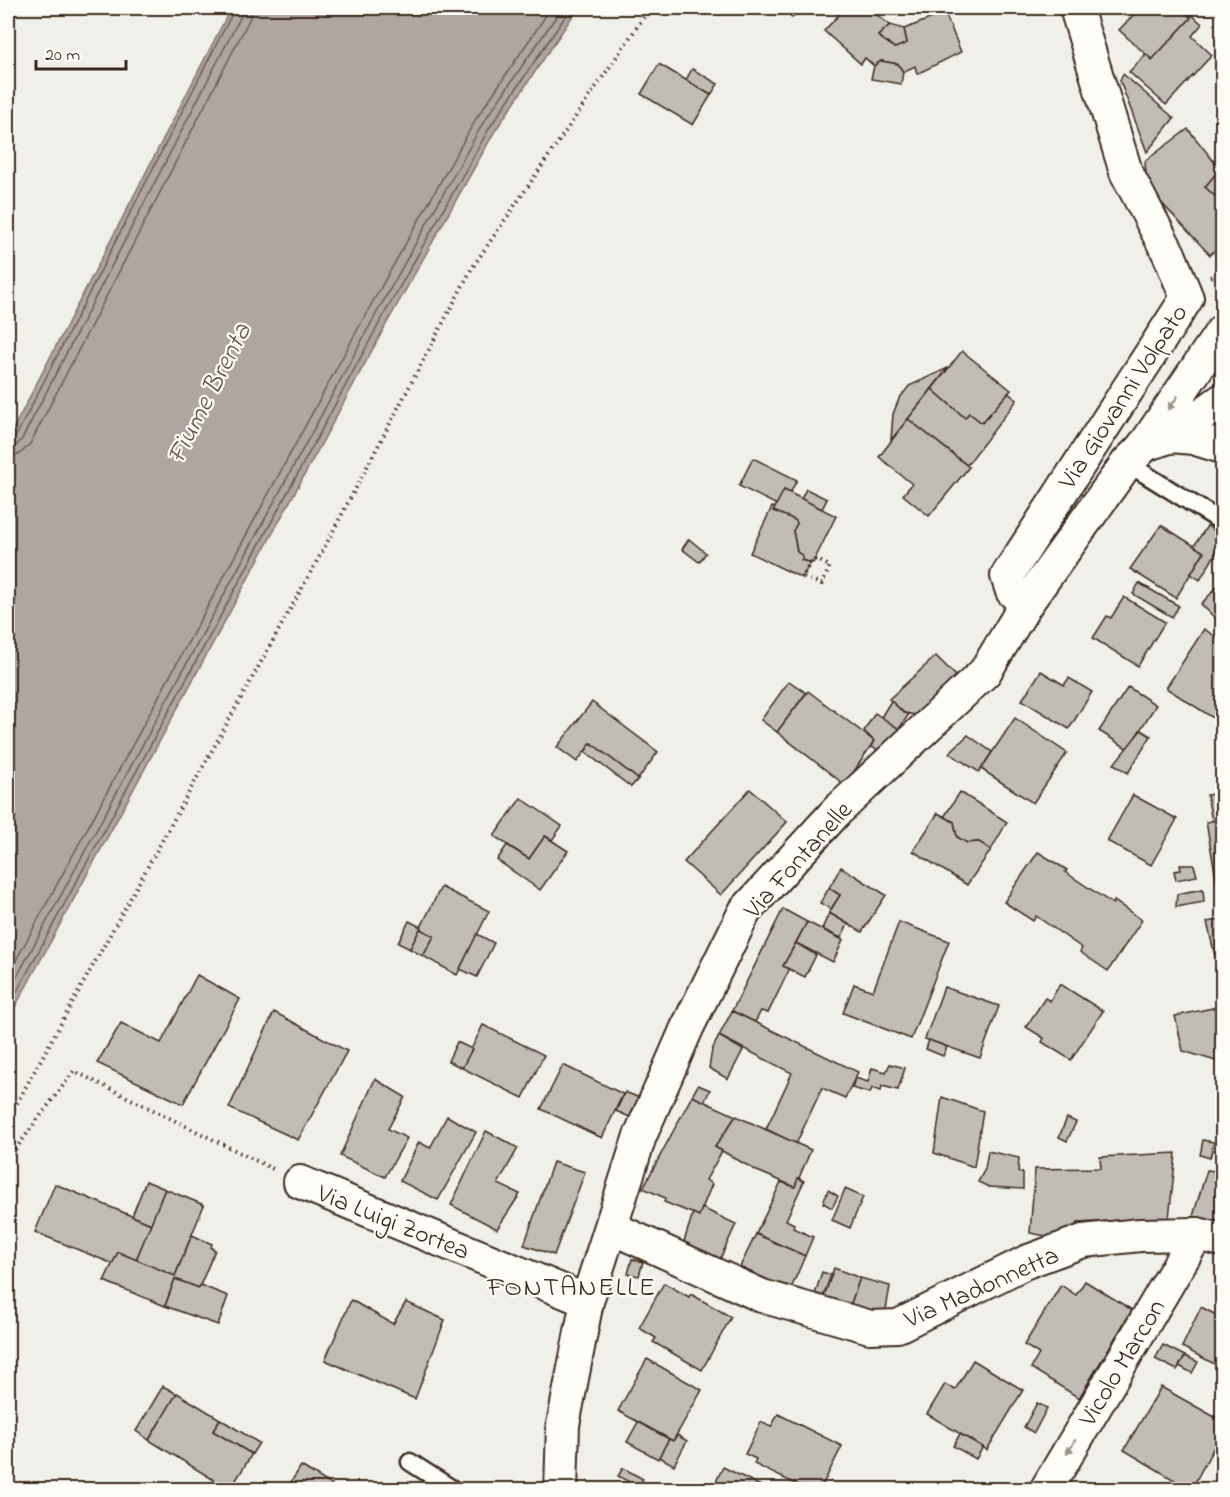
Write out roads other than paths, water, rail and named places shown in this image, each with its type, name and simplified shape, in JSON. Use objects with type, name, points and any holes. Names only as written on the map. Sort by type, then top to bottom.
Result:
[{"type":"street","name":"Via Giovanni Volpato","points":[[1026,604],[1012,591],[1007,576],[1188,298],[1170,254],[1126,172],[1076,8]]},
{"type":"street","name":"Via Fontanelle","points":[[561,1490],[563,1425],[588,1300],[640,1136],[687,1028],[745,911],[836,812],[985,672],[1026,604],[1147,448],[1213,357],[1222,331]]},
{"type":"street","name":"Via Fontanelle","points":[[1147,448],[1222,400]]},
{"type":"street","points":[[1147,448],[1193,438],[1222,447]]},
{"type":"street","name":"Via Luigi Zortea","points":[[300,1182],[588,1300]]},
{"type":"street","name":"Via Madonnetta","points":[[612,1228],[762,1296],[870,1327],[898,1326],[1026,1262],[1083,1241],[1140,1235],[1210,1237]]},
{"type":"street","name":"Vicolo Marcon","points":[[1046,1490],[1210,1237]]},
{"type":"lane","points":[[1147,448],[1222,522]]},
{"type":"lane","points":[[410,1462],[454,1490]]},
{"type":"water","name":"Fiume Brenta","points":[[231,8],[578,8],[495,131],[387,323],[8,1020],[8,439]]},
{"type":"district","name":"FONTANELLE","points":[[572,1286]]}]
